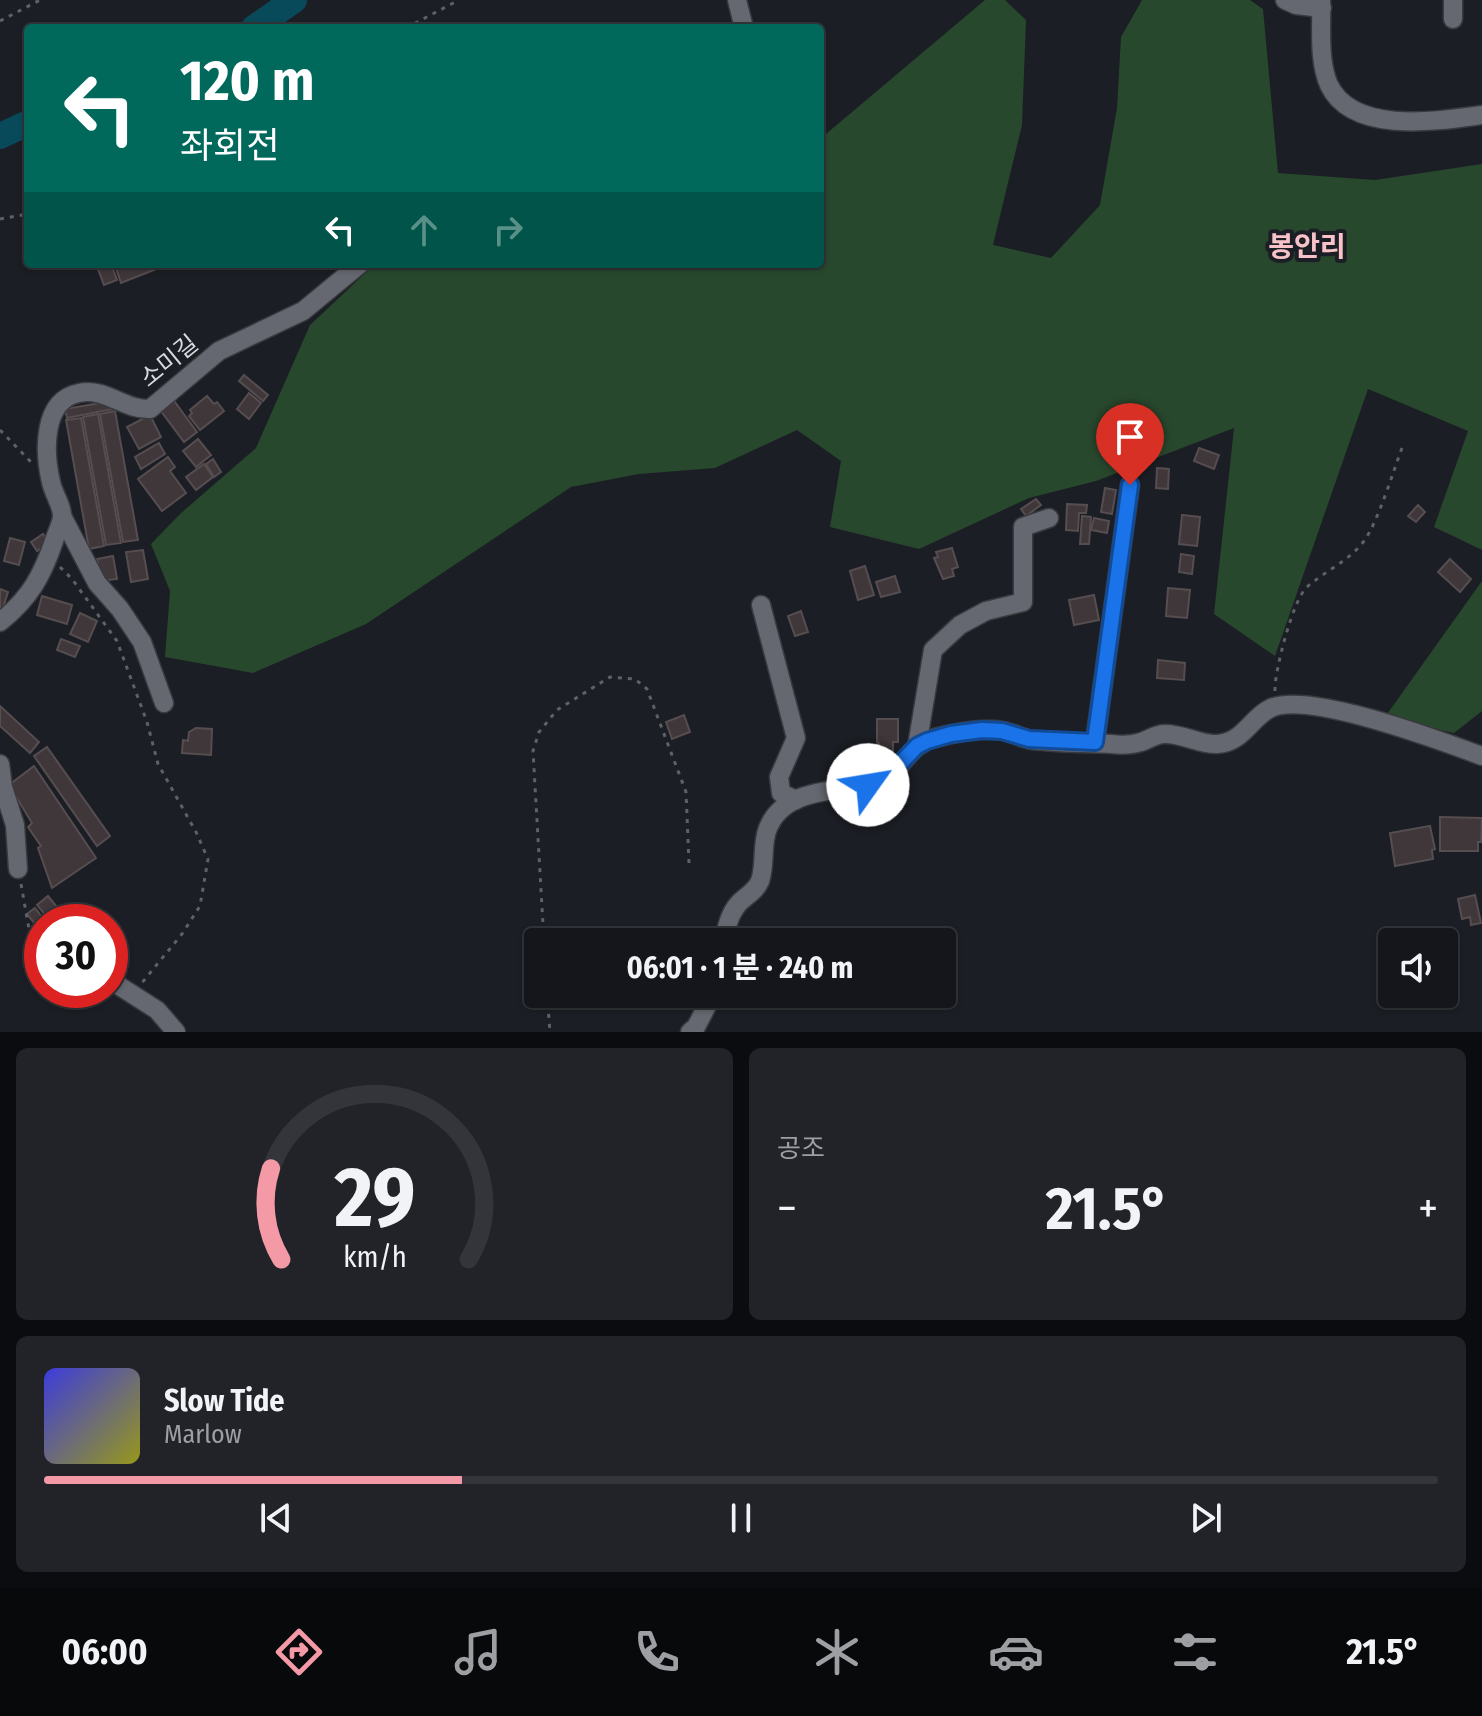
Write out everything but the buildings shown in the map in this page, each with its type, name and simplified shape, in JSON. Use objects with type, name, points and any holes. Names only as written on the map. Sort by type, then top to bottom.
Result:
[{"type":"street","points":[[737,0],[743,24]]},
{"type":"street","points":[[1285,0],[1296,5],[1322,4],[1322,58],[1329,84],[1337,97],[1363,116],[1424,121],[1482,115]]},
{"type":"street","points":[[1453,0],[1453,19]]},
{"type":"street","name":"소미길","points":[[164,703],[142,642],[120,609],[97,583],[62,516],[51,482],[48,441],[56,407],[65,396],[84,392],[103,393],[136,409],[150,409],[219,351],[303,311],[355,268]]},
{"type":"street","points":[[1095,742],[1130,485]]},
{"type":"street","points":[[0,622],[43,574],[62,516]]},
{"type":"street","points":[[917,746],[933,650],[960,625],[986,611],[1023,602],[1023,527],[1049,518]]},
{"type":"street","points":[[761,605],[796,738],[779,777],[781,793],[796,800]]},
{"type":"street","points":[[728,928],[730,917],[739,903],[760,882],[764,844],[775,814],[796,800],[885,779],[917,746],[951,734],[982,730],[1002,731],[1029,739],[1137,743],[1163,734],[1215,745],[1230,742],[1270,709],[1290,704],[1356,716],[1482,756]]},
{"type":"street","points":[[0,764],[3,787],[15,825],[18,869]]},
{"type":"street","points":[[128,991],[157,1010],[176,1032]]},
{"type":"street","points":[[690,1032],[706,1008]]},
{"type":"street","points":[[156,1032],[157,1010]]},
{"type":"path","points":[[0,21],[40,0]]},
{"type":"path","points":[[414,24],[459,0]]},
{"type":"path","points":[[0,219],[24,215]]},
{"type":"path","points":[[0,430],[30,461]]},
{"type":"path","points":[[1278,707],[1275,686],[1296,604],[1304,589],[1346,559],[1365,540],[1403,445]]},
{"type":"path","points":[[49,556],[72,579],[117,641],[147,722],[158,764],[208,859],[200,906],[134,995]]},
{"type":"path","points":[[543,928],[532,782],[533,751],[539,732],[557,710],[610,677],[635,679],[647,689],[686,792],[689,863]]},
{"type":"path","points":[[18,869],[24,904]]},
{"type":"path","points":[[548,1008],[550,1032]]},
{"type":"green space","points":[[985,0],[1005,0],[1026,20],[1022,125],[993,245],[1051,258],[1100,205],[1117,108],[1121,37],[1142,0],[1250,0],[1263,9],[1278,173],[1375,180],[1482,164],[1482,550],[1434,527],[1468,431],[1368,389],[1275,656],[1214,614],[1234,428],[1096,481],[1029,498],[919,549],[830,527],[841,461],[797,430],[715,468],[639,474],[571,487],[366,624],[253,673],[165,657],[170,591],[151,544],[180,514],[256,448],[310,325],[371,268],[824,268],[824,136]]},
{"type":"green space","points":[[1482,581],[1482,711],[1454,733],[1385,717]]},
{"type":"waterway","points":[[260,24],[294,0]]},
{"type":"waterway","points":[[0,136],[24,125]]},
{"type":"district","name":"봉안리","points":[[1307,246]]},
{"type":"route","points":[[868,785],[885,779],[917,746],[951,734],[1002,731],[1053,742],[1095,742],[1130,485]]}]
